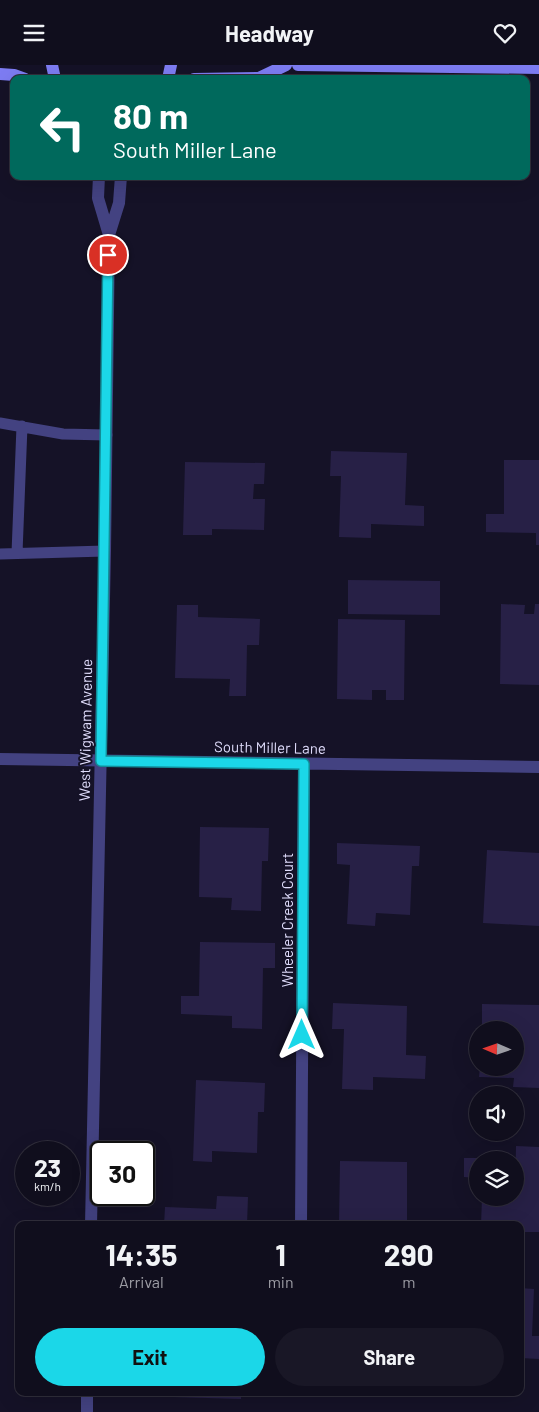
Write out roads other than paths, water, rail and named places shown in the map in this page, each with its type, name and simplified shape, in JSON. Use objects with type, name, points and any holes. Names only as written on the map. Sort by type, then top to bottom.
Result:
[{"type":"main road","points":[[264,75],[286,65]]},
{"type":"main road","points":[[298,65],[539,68]]},
{"type":"main road","points":[[0,74],[14,75]]},
{"type":"street","name":"West Wigwam Avenue","points":[[91,1221],[105,551],[108,235],[98,198],[99,180]]},
{"type":"street","name":"West Wigwam Avenue","points":[[108,235],[119,203],[121,180]]},
{"type":"street","name":"South Miller Lane","points":[[0,759],[539,767]]},
{"type":"street","name":"Wheeler Creek Court","points":[[301,1221],[304,764]]},
{"type":"street","points":[[87,1396],[87,1412]]},
{"type":"lane","points":[[0,423],[63,434],[106,435]]},
{"type":"lane","points":[[17,553],[22,426]]},
{"type":"lane","points":[[0,554],[105,551]]}]
